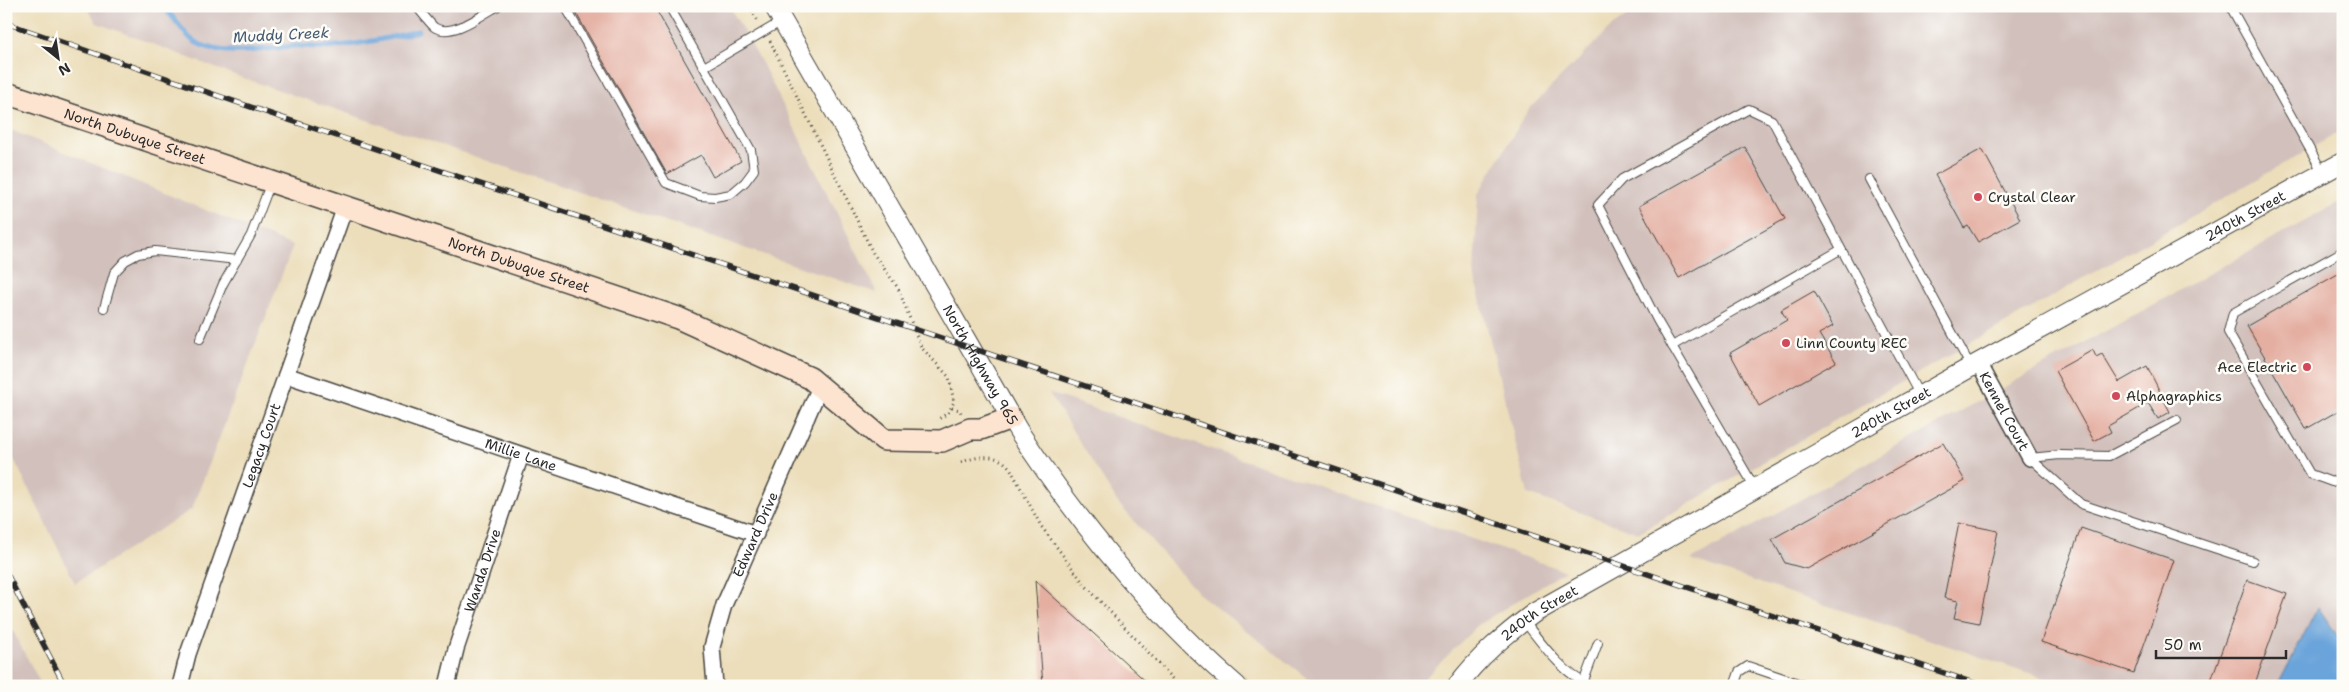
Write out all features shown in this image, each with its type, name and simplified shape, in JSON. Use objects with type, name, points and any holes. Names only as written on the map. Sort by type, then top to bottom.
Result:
[{"type":"main road","name":"North Dubuque Street","points":[[6,93],[678,318],[810,378],[884,440],[942,441],[970,429],[981,429],[1011,418]]},
{"type":"street","name":"North Highway 965","points":[[778,13],[1011,418],[1054,484],[1134,587],[1203,657],[1237,686]]},
{"type":"street","name":"240th Street","points":[[1457,686],[1476,663],[1524,621],[1619,564],[1756,489],[1974,365],[2343,162]]},
{"type":"street","name":"Legacy Court","points":[[180,686],[188,654],[345,207]]},
{"type":"street","name":"Kennel Court","points":[[1974,365],[2030,458]]},
{"type":"street","name":"Millie Lane","points":[[286,375],[756,534]]},
{"type":"street","name":"Edward Drive","points":[[714,686],[712,647],[724,606],[820,387]]},
{"type":"street","name":"Wanda Drive","points":[[447,686],[456,649],[521,455]]},
{"type":"lane","points":[[416,6],[435,27],[446,31],[460,27],[498,6]]},
{"type":"lane","points":[[565,6],[666,183],[700,196],[716,197],[731,194],[745,182],[754,170],[751,150],[669,6]]},
{"type":"lane","points":[[2230,6],[2324,173]]},
{"type":"lane","points":[[704,67],[763,30],[778,13]]},
{"type":"lane","points":[[1756,489],[1672,346],[1598,205],[1622,179],[1749,109],[1772,120],[1840,250],[1920,396]]},
{"type":"lane","points":[[1869,179],[1974,365]]},
{"type":"lane","points":[[200,339],[223,284],[251,235],[271,182]]},
{"type":"lane","points":[[1672,346],[1840,250]]},
{"type":"lane","points":[[2343,251],[2233,313],[2228,332],[2310,474],[2332,482],[2343,476]]},
{"type":"lane","points":[[104,308],[114,273],[125,261],[138,254],[155,252],[237,260]]},
{"type":"lane","points":[[2030,458],[2060,455],[2110,456],[2177,420]]},
{"type":"lane","points":[[2030,458],[2081,504],[2253,561]]},
{"type":"lane","points":[[1524,621],[1553,657],[1583,684],[1591,686]]},
{"type":"lane","points":[[1583,684],[1598,643]]},
{"type":"lane","points":[[1734,686],[1739,672],[1748,666],[1807,686]]},
{"type":"path","points":[[749,6],[783,66],[873,254],[898,288],[921,348],[949,377],[954,402],[948,413],[937,420]]},
{"type":"path","points":[[961,462],[991,456],[1004,462],[1010,468],[1041,526],[1085,585],[1180,686]]},
{"type":"shaded area","points":[[86,6],[729,6],[763,65],[877,293],[234,75],[97,23]]},
{"type":"shaded area","points":[[1641,6],[2343,6],[2343,130],[1638,533],[1528,494],[1474,274],[1478,194],[1528,110],[1609,29]]},
{"type":"shaded area","points":[[6,128],[293,246],[192,509],[75,583],[6,443]]},
{"type":"shaded area","points":[[2343,200],[2343,686],[2068,686],[1691,560]]},
{"type":"shaded area","points":[[1049,393],[1565,571],[1478,625],[1417,686],[1317,686],[1198,593],[1118,503]]},
{"type":"shaded area","points":[[6,618],[42,686],[6,686]]},
{"type":"water","points":[[2318,607],[2343,644],[2343,686],[2281,686],[2280,681]]},
{"type":"building","points":[[572,6],[654,6],[741,161],[713,177],[701,155],[667,174]]},
{"type":"building","points":[[1745,147],[1785,219],[1679,278],[1639,206]]},
{"type":"building","name":"Crystal Clear","points":[[1982,149],[2020,219],[1978,242],[1968,226],[1964,228],[1935,175]]},
{"type":"building","name":"Ace Electric","points":[[2343,271],[2343,408],[2306,429],[2247,326]]},
{"type":"building","name":"Linn County REC","points":[[1814,291],[1833,326],[1819,334],[1836,362],[1759,406],[1730,353],[1787,320],[1781,310]]},
{"type":"building","name":"Alphagraphics","points":[[2093,350],[2096,357],[2102,354],[2119,382],[2147,366],[2170,412],[2158,419],[2148,403],[2108,426],[2111,432],[2094,441],[2055,371]]},
{"type":"building","points":[[1943,443],[1965,481],[1807,569],[1785,563],[1772,539]]},
{"type":"building","points":[[1959,523],[1998,531],[1979,623],[1954,618],[1958,601],[1944,598]]},
{"type":"building","points":[[2081,528],[2174,560],[2134,673],[2041,642]]},
{"type":"building","points":[[1035,580],[1151,686],[1043,686]]},
{"type":"building","points":[[2247,580],[2287,594],[2254,686],[2209,686]]},
{"type":"waterway","name":"Muddy Creek","points":[[160,6],[170,14],[195,42],[218,50],[243,51],[296,46],[341,46],[380,40],[418,31]]},
{"type":"railway","points":[[6,23],[274,115],[1983,686]]},
{"type":"railway","points":[[6,572],[65,686]]},
{"type":"place","name":"Crystal Clear","points":[[1978,197]]},
{"type":"place","name":"Linn County REC","points":[[1786,343]]},
{"type":"place","name":"Ace Electric","points":[[2307,367]]},
{"type":"place","name":"Alphagraphics","points":[[2116,396]]}]
